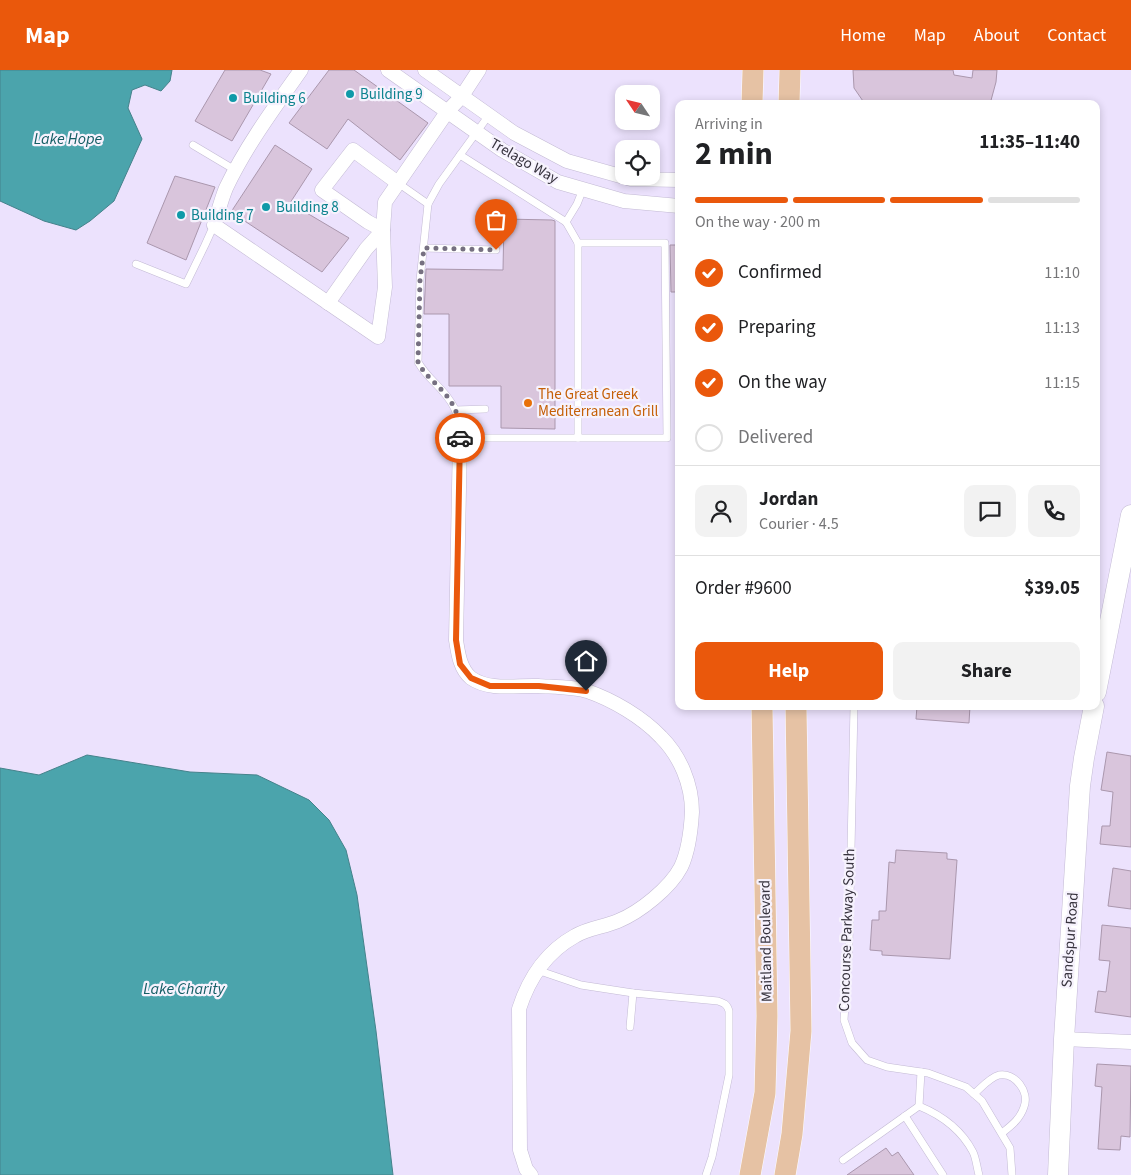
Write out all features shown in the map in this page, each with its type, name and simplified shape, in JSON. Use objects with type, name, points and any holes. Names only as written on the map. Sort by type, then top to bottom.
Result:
[{"type":"main road","points":[[752,100],[753,70]]},
{"type":"main road","points":[[789,100],[790,70]]},
{"type":"main road","name":"Maitland Boulevard","points":[[750,1175],[765,1093],[768,1016],[762,710]]},
{"type":"main road","points":[[785,1175],[792,1134],[801,1031],[796,710]]},
{"type":"street","points":[[301,70],[263,123],[235,170],[214,225],[378,338],[385,287],[383,230],[385,202],[447,112],[462,96],[479,70]]},
{"type":"street","name":"Trelago Way","points":[[388,70],[502,150],[558,182],[624,202],[675,206]]},
{"type":"street","name":"Trelago Way","points":[[425,70],[514,133],[567,161],[631,179],[675,180]]},
{"type":"street","points":[[383,230],[368,222],[322,190],[354,150],[398,183]]},
{"type":"street","points":[[328,304],[366,249],[383,230]]},
{"type":"street","points":[[460,438],[456,640],[460,664],[471,678],[490,686],[539,686],[586,691],[630,711],[661,737],[683,768],[692,800],[691,833],[680,867],[667,886],[641,908],[619,920],[576,935],[555,950],[537,970],[525,989],[519,1009],[520,1150],[526,1169],[531,1175]]},
{"type":"street","points":[[1100,674],[1128,549],[1131,515]]},
{"type":"street","name":"Sandspur Road","points":[[1058,1175],[1064,1039],[1080,786],[1093,710]]},
{"type":"street","points":[[1064,1039],[1131,1042]]},
{"type":"lane","points":[[489,115],[428,204],[420,280],[418,362],[423,372],[449,398],[456,410],[460,424],[460,438],[667,438],[665,242],[578,243]]},
{"type":"lane","points":[[193,145],[235,170]]},
{"type":"lane","points":[[460,155],[566,222],[578,243],[578,438]]},
{"type":"lane","points":[[398,183],[428,204]]},
{"type":"lane","points":[[566,222],[577,204],[582,189]]},
{"type":"lane","points":[[136,264],[186,284],[214,225]]},
{"type":"lane","points":[[424,248],[496,250]]},
{"type":"lane","points":[[456,410],[485,409]]},
{"type":"lane","name":"Concourse Parkway South","points":[[854,710],[849,944],[844,1020],[852,1043],[867,1060],[887,1067],[928,1073],[966,1087],[982,1101],[1010,1148],[1012,1175]]},
{"type":"lane","points":[[537,970],[581,986],[718,1001],[728,1007],[729,1076],[712,1157],[706,1175]]},
{"type":"lane","points":[[630,1027],[634,993]]},
{"type":"lane","points":[[843,1160],[918,1106],[921,1072]]},
{"type":"lane","points":[[974,1094],[991,1079],[1000,1075],[1010,1076],[1018,1081],[1026,1104],[1018,1120],[1002,1133]]},
{"type":"lane","points":[[918,1106],[937,1114],[958,1131],[973,1153],[979,1175]]},
{"type":"lane","points":[[905,1116],[943,1175]]},
{"type":"water","name":"Lake Hope","points":[[0,70],[172,70],[170,81],[161,91],[145,85],[132,90],[128,108],[142,139],[114,201],[76,230],[44,221],[0,201]]},
{"type":"water","name":"Lake Charity","points":[[87,755],[190,772],[257,775],[309,800],[329,820],[346,850],[357,895],[376,1031],[393,1175],[0,1175],[0,768],[39,775]]},
{"type":"building","name":"Building 6","points":[[225,70],[260,70],[271,74],[232,141],[195,121]]},
{"type":"building","name":"Building 9","points":[[329,70],[354,70],[428,123],[400,160],[348,119],[327,149],[289,123]]},
{"type":"building","points":[[853,70],[953,70],[954,75],[972,78],[973,70],[997,70],[991,100],[862,100],[854,88]]},
{"type":"building","name":"Building 8","points":[[275,145],[312,169],[290,203],[349,238],[322,272],[231,212]]},
{"type":"building","name":"Building 7","points":[[175,176],[215,187],[186,260],[147,243]]},
{"type":"building","points":[[504,219],[555,221],[555,429],[501,428],[501,386],[449,386],[449,314],[424,314],[426,269],[503,270]]},
{"type":"building","points":[[670,245],[675,245],[675,292],[671,292]]},
{"type":"building","points":[[917,710],[970,710],[969,723],[916,719]]},
{"type":"building","points":[[1107,752],[1131,756],[1131,847],[1100,844],[1102,826],[1110,826],[1113,792],[1101,790]]},
{"type":"building","points":[[896,850],[947,853],[947,859],[957,860],[950,959],[882,955],[882,951],[870,950],[872,920],[879,920],[879,911],[886,911],[889,862],[895,863]]},
{"type":"building","points":[[1113,868],[1131,871],[1131,909],[1108,906]]},
{"type":"building","points":[[1102,925],[1131,928],[1131,1017],[1095,1012],[1098,991],[1106,992],[1110,961],[1099,960]]},
{"type":"building","points":[[1097,1064],[1131,1066],[1130,1137],[1121,1136],[1120,1150],[1098,1149],[1102,1087],[1095,1086]]},
{"type":"building","points":[[886,1148],[892,1156],[898,1152],[914,1175],[847,1175]]},
{"type":"way so far","points":[[460,438],[460,424],[456,410],[449,398],[423,372],[418,362],[420,280],[424,248],[496,250]]},
{"type":"place","name":"Building 9","points":[[350,94]]},
{"type":"place","name":"Building 6","points":[[233,98]]},
{"type":"place","name":"Building 8","points":[[266,207]]},
{"type":"place","name":"Building 7","points":[[181,215]]},
{"type":"place","name":"The Great Greek Mediterranean Grill","points":[[528,403]]},
{"type":"route","points":[[460,438],[456,640],[460,664],[471,678],[490,686],[539,686],[586,691]]}]
